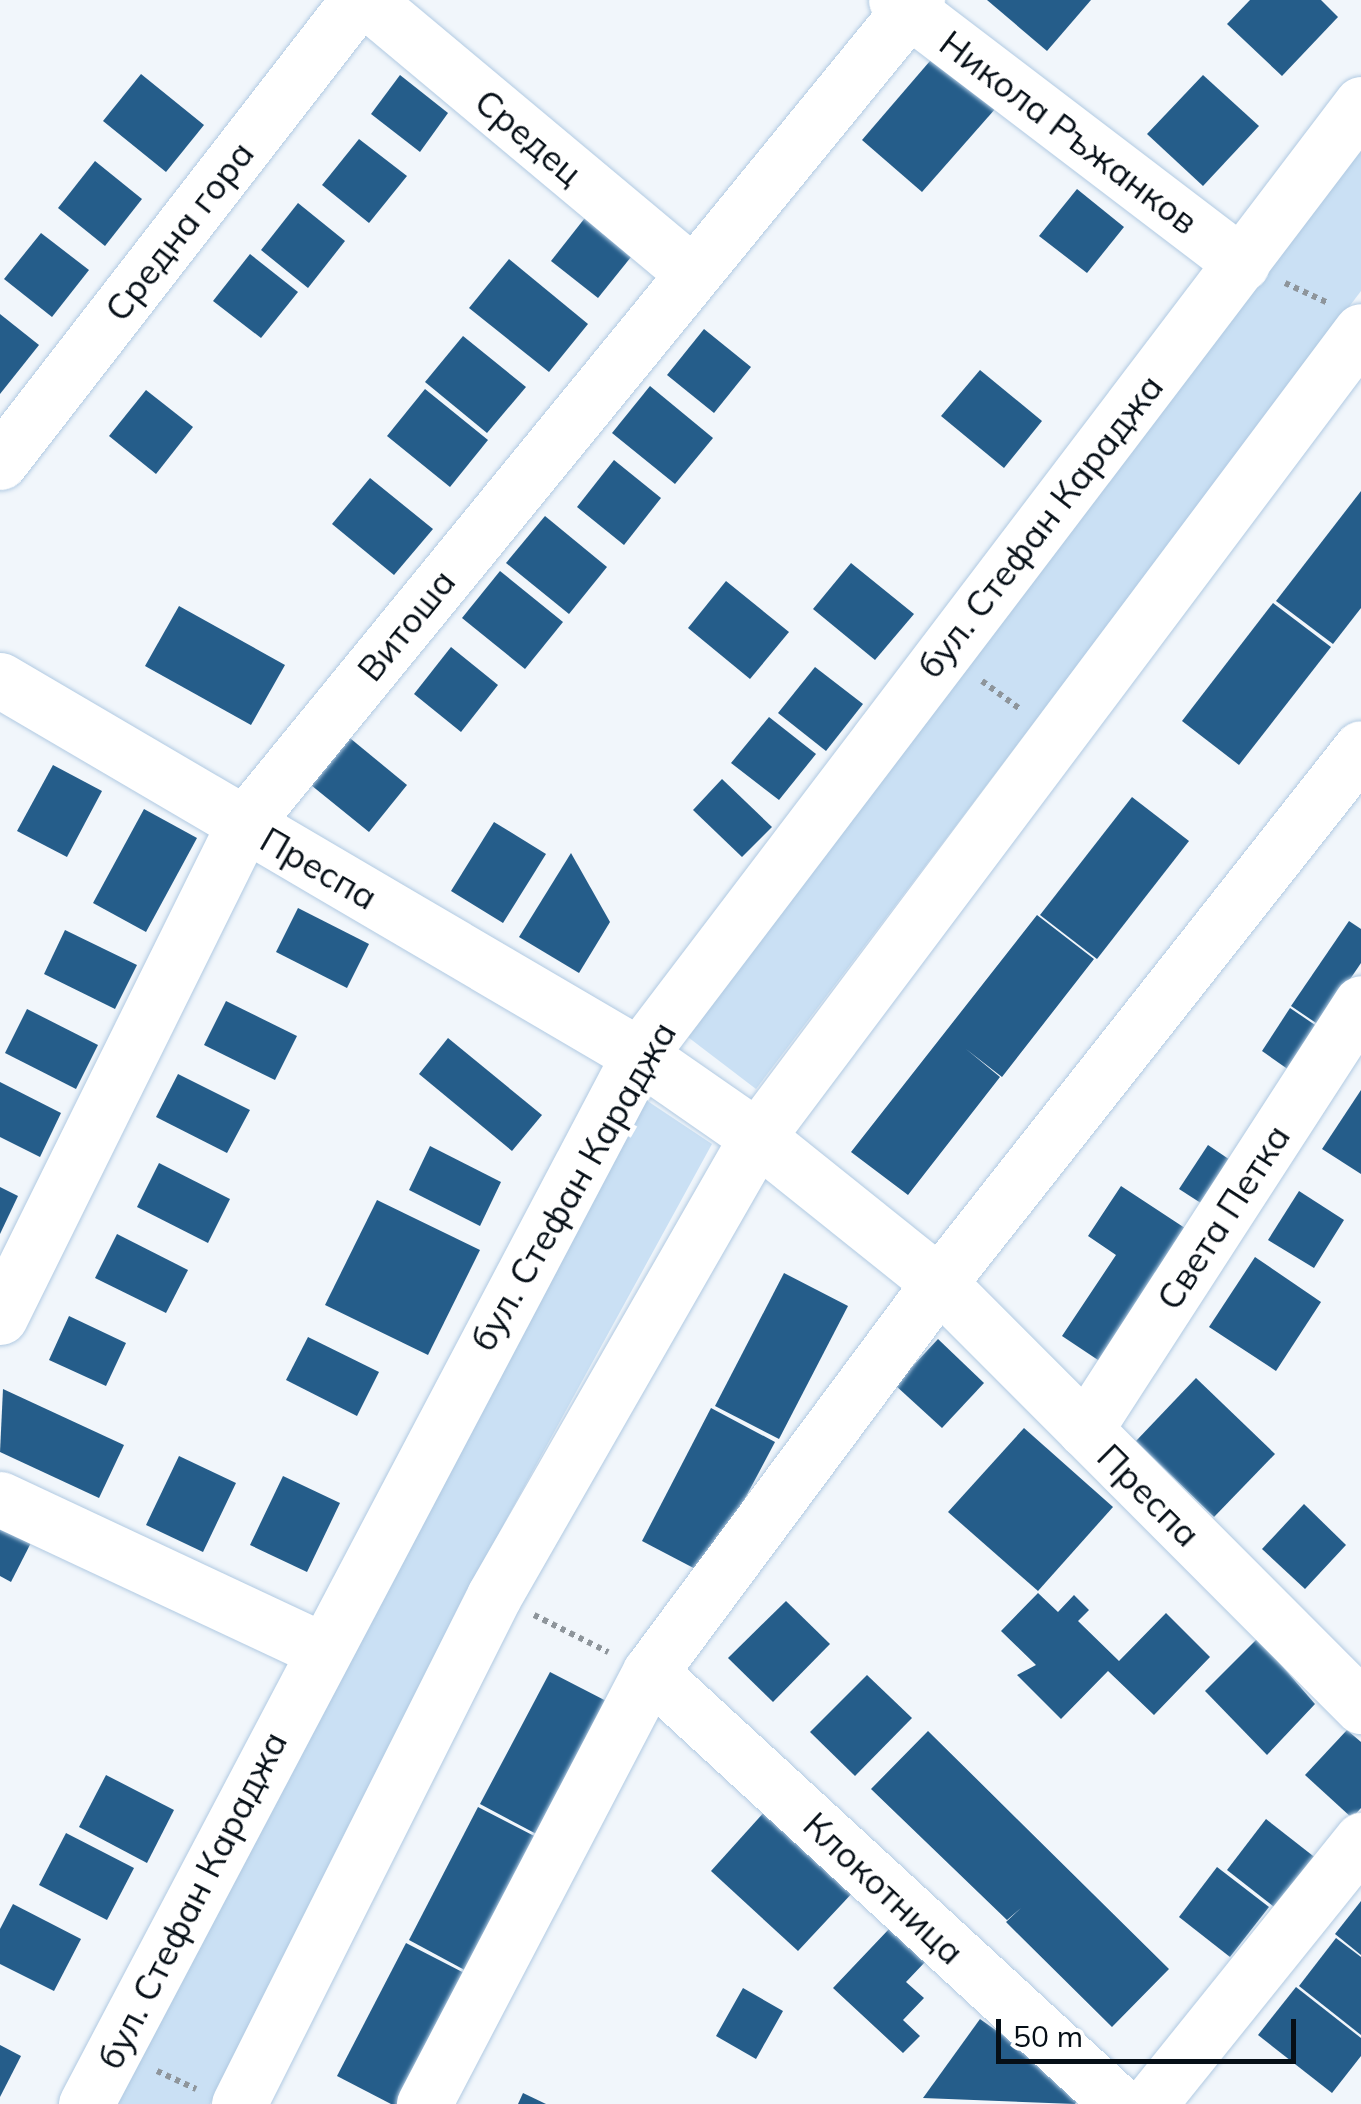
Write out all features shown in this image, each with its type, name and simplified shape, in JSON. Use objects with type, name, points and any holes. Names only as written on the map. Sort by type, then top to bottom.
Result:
[{"type":"street","name":"Средна гора","points":[[0,462],[358,0]]},
{"type":"street","name":"Средец","points":[[366,0],[692,273]]},
{"type":"street","name":"Витоша","points":[[0,1317],[244,824],[907,3]]},
{"type":"street","name":"Никола Ръжанков","points":[[907,3],[1242,264]]},
{"type":"street","name":"бул. Стефан Караджа","points":[[86,2104],[322,1650],[639,1056],[1361,104]]},
{"type":"street","points":[[226,2100],[494,1596],[757,1137],[1352,321]]},
{"type":"street","name":"Преспа","points":[[0,680],[639,1056],[757,1137],[939,1283],[1361,1706]]},
{"type":"street","points":[[424,2104],[650,1672],[939,1283],[1361,748]]},
{"type":"street","name":"Света Петка","points":[[1084,1430],[1361,1003]]},
{"type":"street","points":[[0,1500],[322,1650]]},
{"type":"street","name":"Клокотница","points":[[650,1672],[1119,2104]]},
{"type":"street","points":[[1149,2104],[1361,1840]]},
{"type":"path","points":[[1242,264],[1352,321]]},
{"type":"path","points":[[942,652],[1054,734]]},
{"type":"path","points":[[494,1596],[650,1672]]},
{"type":"path","points":[[113,2052],[226,2100]]},
{"type":"shaded area","points":[[1361,133],[1361,291],[756,1089],[680,1031]]},
{"type":"shaded area","points":[[637,1094],[712,1144],[506,1520],[210,2104],[109,2104]]},
{"type":"building","points":[[987,0],[1091,0],[1047,51]]},
{"type":"building","points":[[1250,0],[1321,0],[1338,17],[1282,76],[1227,24]]},
{"type":"building","points":[[942,47],[1003,100],[922,192],[862,140]]},
{"type":"building","points":[[141,74],[204,125],[166,172],[103,121]]},
{"type":"building","points":[[400,75],[448,113],[420,152],[371,114]]},
{"type":"building","points":[[1203,75],[1259,126],[1203,186],[1147,134]]},
{"type":"building","points":[[359,139],[407,176],[369,223],[322,185]]},
{"type":"building","points":[[95,161],[142,199],[105,246],[58,208]]},
{"type":"building","points":[[1077,189],[1124,227],[1087,273],[1039,236]]},
{"type":"building","points":[[298,203],[345,241],[308,288],[261,250]]},
{"type":"building","points":[[588,214],[635,252],[598,298],[551,261]]},
{"type":"building","points":[[41,233],[89,270],[52,317],[4,279]]},
{"type":"building","points":[[250,254],[298,292],[261,338],[213,301]]},
{"type":"building","points":[[509,259],[588,324],[549,372],[469,308]]},
{"type":"building","points":[[0,314],[39,345],[0,394]]},
{"type":"building","points":[[704,329],[751,367],[714,413],[667,375]]},
{"type":"building","points":[[463,336],[526,387],[487,433],[425,382]]},
{"type":"building","points":[[980,370],[1042,421],[1004,468],[941,416]]},
{"type":"building","points":[[650,386],[713,438],[675,484],[612,433]]},
{"type":"building","points":[[425,389],[488,440],[450,487],[387,436]]},
{"type":"building","points":[[146,390],[193,427],[156,474],[109,436]]},
{"type":"building","points":[[614,460],[661,498],[624,545],[577,507]]},
{"type":"building","points":[[370,478],[433,529],[394,575],[332,524]]},
{"type":"building","points":[[1361,491],[1361,608],[1333,644],[1276,601]]},
{"type":"building","points":[[545,516],[607,567],[569,614],[506,563]]},
{"type":"building","points":[[851,563],[914,614],[875,660],[813,609]]},
{"type":"building","points":[[500,571],[563,622],[525,669],[462,618]]},
{"type":"building","points":[[726,581],[789,632],[750,679],[688,628]]},
{"type":"building","points":[[1273,603],[1331,647],[1239,765],[1182,721]]},
{"type":"building","points":[[179,606],[285,665],[251,725],[145,666]]},
{"type":"building","points":[[451,647],[498,685],[461,732],[414,694]]},
{"type":"building","points":[[815,667],[863,704],[826,751],[778,713]]},
{"type":"building","points":[[769,717],[816,754],[779,800],[731,763]]},
{"type":"building","points":[[345,734],[407,785],[369,832],[306,781]]},
{"type":"building","points":[[53,765],[102,791],[67,857],[17,831]]},
{"type":"building","points":[[722,779],[772,827],[742,857],[693,810]]},
{"type":"building","points":[[1132,797],[1189,841],[1097,959],[1040,915]]},
{"type":"building","points":[[144,809],[197,838],[146,932],[93,903]]},
{"type":"building","points":[[494,822],[546,854],[503,923],[451,891]]},
{"type":"building","points":[[571,853],[610,922],[579,973],[519,937]]},
{"type":"building","points":[[298,908],[369,944],[347,988],[276,952]]},
{"type":"building","points":[[1037,915],[1094,959],[1002,1077],[966,1049],[1000,1077],[908,1195],[851,1152]]},
{"type":"building","points":[[1349,921],[1361,929],[1361,963],[1319,1025],[1291,1006]]},
{"type":"building","points":[[65,930],[137,965],[115,1009],[44,974]]},
{"type":"building","points":[[226,1001],[297,1036],[275,1080],[204,1045]]},
{"type":"building","points":[[1290,1008],[1318,1027],[1289,1070],[1262,1051]]},
{"type":"building","points":[[27,1009],[98,1045],[76,1089],[5,1053]]},
{"type":"building","points":[[448,1038],[542,1115],[512,1151],[419,1074]]},
{"type":"building","points":[[178,1074],[250,1110],[227,1153],[156,1117]]},
{"type":"building","points":[[0,1082],[61,1113],[40,1157],[0,1137]]},
{"type":"building","points":[[1361,1090],[1361,1174],[1322,1149]]},
{"type":"building","points":[[1208,1145],[1236,1164],[1207,1207],[1179,1189]]},
{"type":"building","points":[[430,1146],[501,1182],[480,1226],[409,1190]]},
{"type":"building","points":[[159,1163],[230,1199],[208,1243],[137,1207]]},
{"type":"building","points":[[1121,1186],[1194,1234],[1107,1366],[1062,1336],[1116,1255],[1088,1236]]},
{"type":"building","points":[[0,1187],[18,1196],[0,1234]]},
{"type":"building","points":[[1299,1191],[1344,1220],[1314,1268],[1268,1240]]},
{"type":"building","points":[[377,1200],[480,1250],[428,1355],[325,1305]]},
{"type":"building","points":[[117,1234],[188,1270],[166,1313],[95,1278]]},
{"type":"building","points":[[1255,1257],[1321,1302],[1276,1371],[1209,1327]]},
{"type":"building","points":[[784,1273],[848,1306],[779,1439],[715,1406]]},
{"type":"building","points":[[69,1316],[126,1343],[106,1386],[49,1360]]},
{"type":"building","points":[[308,1337],[379,1372],[357,1416],[286,1380]]},
{"type":"building","points":[[938,1339],[984,1383],[942,1428],[895,1385]]},
{"type":"building","points":[[1196,1378],[1275,1454],[1214,1517],[1136,1441]]},
{"type":"building","points":[[3,1389],[124,1445],[99,1498],[0,1452]]},
{"type":"building","points":[[711,1408],[775,1442],[705,1574],[642,1541]]},
{"type":"building","points":[[1024,1428],[1113,1507],[1038,1591],[948,1512]]},
{"type":"building","points":[[179,1456],[236,1483],[203,1552],[146,1525]]},
{"type":"building","points":[[283,1476],[340,1503],[307,1572],[250,1545]]},
{"type":"building","points":[[1304,1504],[1346,1545],[1305,1589],[1262,1549]]},
{"type":"building","points":[[0,1510],[38,1529],[11,1582],[0,1576]]},
{"type":"building","points":[[1038,1593],[1058,1612],[1074,1595],[1089,1610],[1078,1621],[1119,1661],[1166,1613],[1210,1657],[1154,1715],[1108,1671],[1061,1719],[1017,1675],[1036,1665],[1001,1631]]},
{"type":"building","points":[[786,1601],[830,1644],[773,1702],[728,1658]]},
{"type":"building","points":[[1258,1638],[1315,1704],[1267,1755],[1205,1691]]},
{"type":"building","points":[[550,1672],[614,1705],[544,1838],[480,1804]]},
{"type":"building","points":[[867,1675],[912,1718],[855,1776],[810,1732]]},
{"type":"building","points":[[1347,1730],[1361,1742],[1361,1808],[1352,1818],[1305,1775]]},
{"type":"building","points":[[928,1731],[1169,1969],[1112,2027],[1006,1922],[1021,1908],[1007,1920],[871,1789]]},
{"type":"building","points":[[106,1775],[174,1810],[147,1863],[79,1827]]},
{"type":"building","points":[[478,1807],[542,1840],[472,1974],[409,1940]]},
{"type":"building","points":[[767,1809],[855,1890],[798,1951],[711,1871]]},
{"type":"building","points":[[1266,1819],[1317,1859],[1278,1910],[1227,1870]]},
{"type":"building","points":[[66,1833],[134,1868],[107,1920],[39,1885]]},
{"type":"building","points":[[1217,1867],[1269,1907],[1230,1957],[1179,1917]]},
{"type":"building","points":[[1361,1901],[1361,1955],[1335,1934]]},
{"type":"building","points":[[13,1904],[81,1939],[54,1991],[0,1964],[0,1929]]},
{"type":"building","points":[[889,1929],[925,1962],[906,1982],[924,1998],[903,2020],[920,2036],[903,2053],[833,1988]]},
{"type":"building","points":[[1336,1938],[1361,1957],[1361,2035],[1299,1986]]},
{"type":"building","points":[[406,1943],[470,1976],[403,2104],[391,2104],[337,2076]]},
{"type":"building","points":[[1296,1987],[1361,2038],[1361,2056],[1332,2093],[1258,2035]]},
{"type":"building","points":[[743,1988],[783,2011],[756,2059],[716,2036]]},
{"type":"building","points":[[980,2019],[1083,2092],[1075,2104],[923,2098]]},
{"type":"building","points":[[0,2045],[21,2056],[0,2097]]},
{"type":"building","points":[[523,2093],[546,2104],[518,2104]]}]
